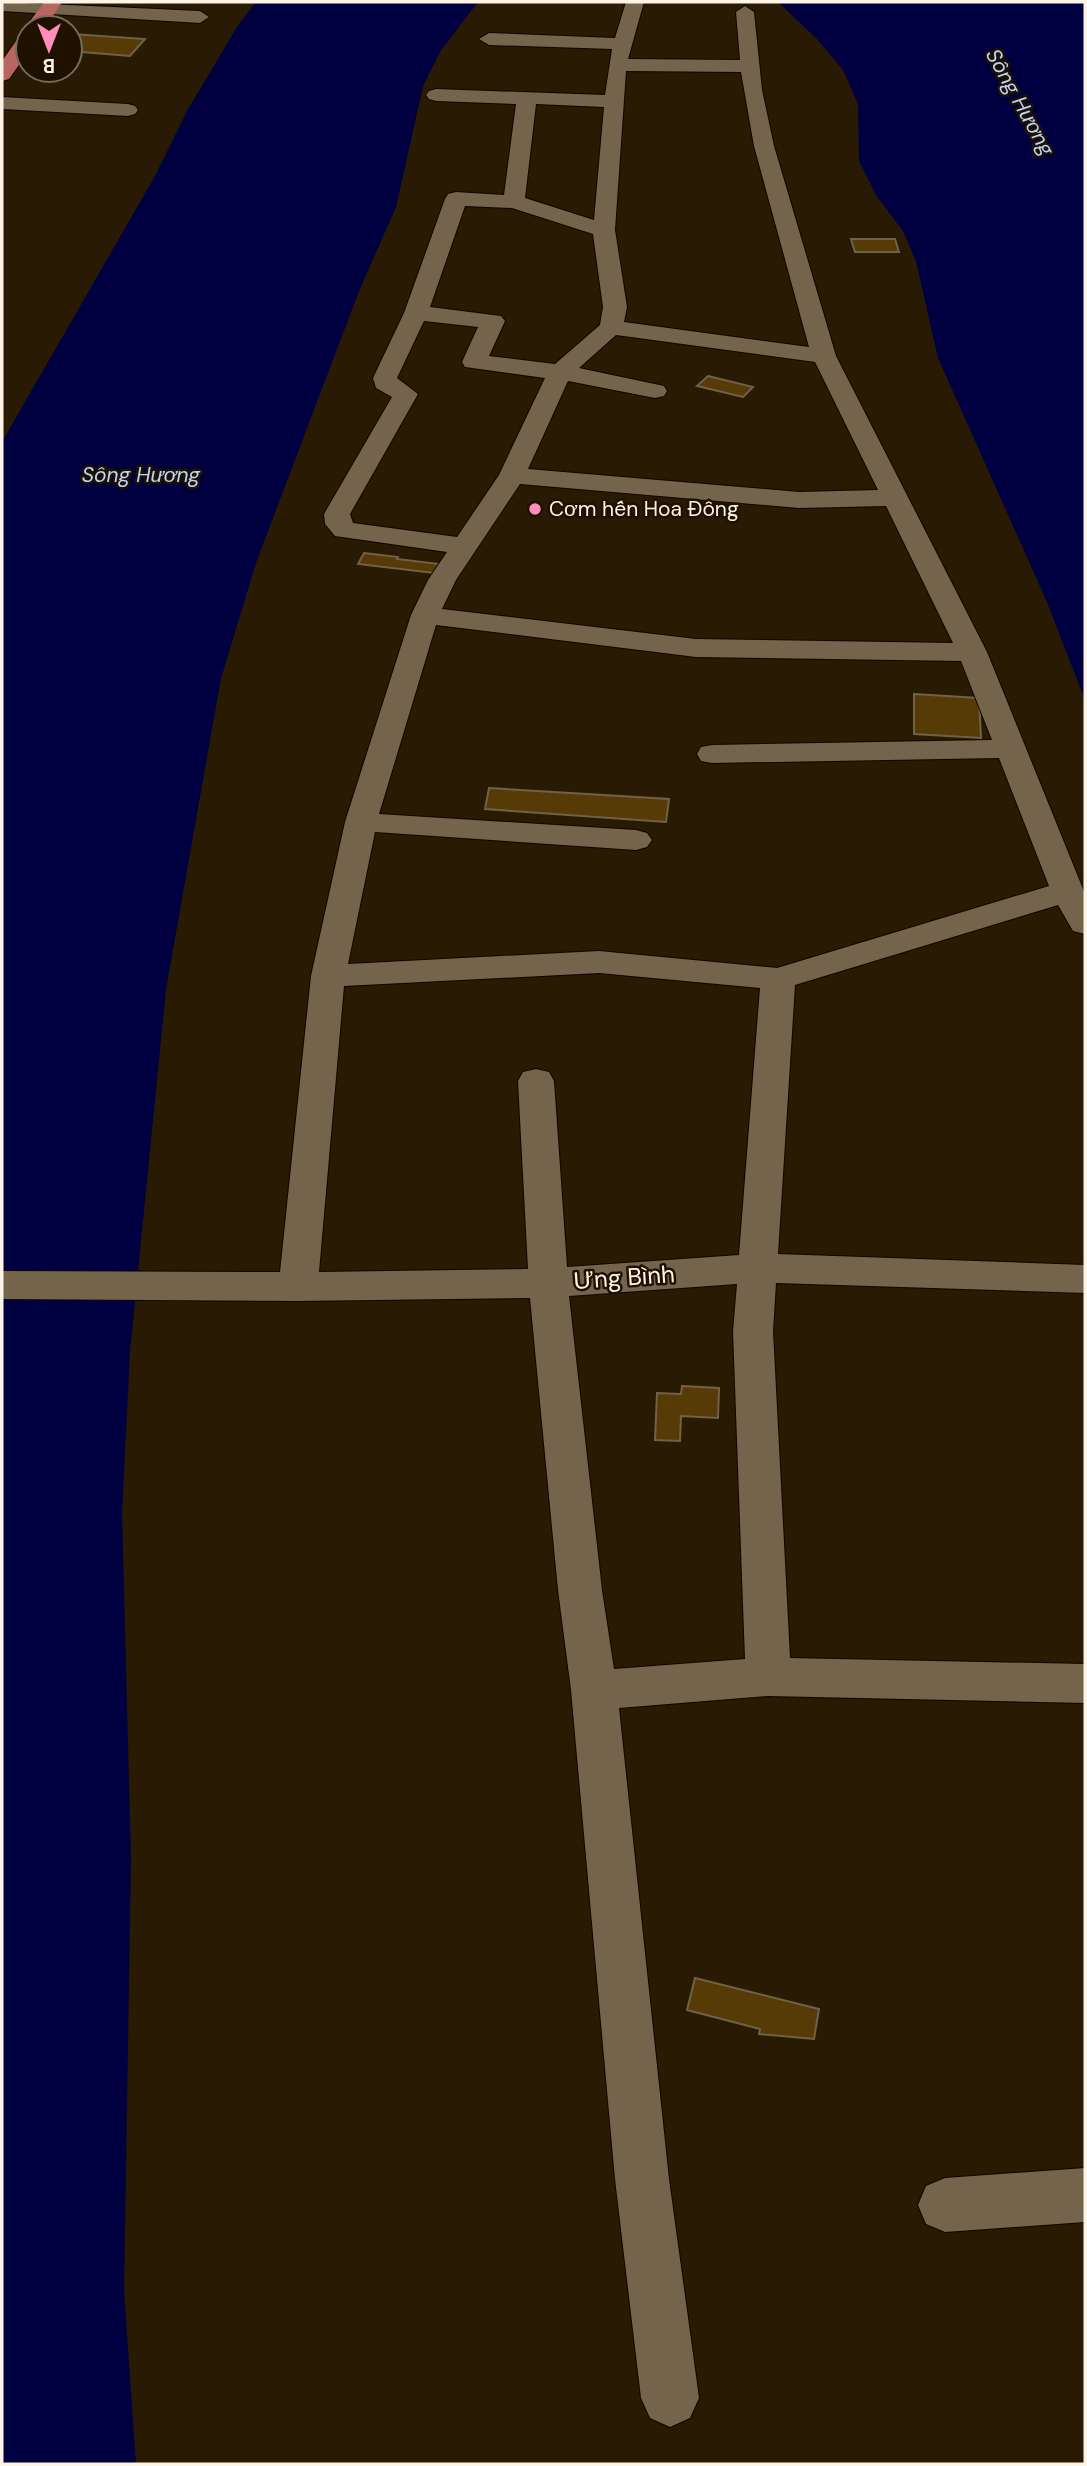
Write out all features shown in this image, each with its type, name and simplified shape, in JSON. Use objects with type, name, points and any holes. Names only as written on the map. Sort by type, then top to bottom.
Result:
[{"type":"main road","points":[[2,75],[8,58]]},
{"type":"street","points":[[298,1287],[328,976],[361,822],[425,615],[442,580],[513,475],[560,372],[611,327],[615,307],[604,230],[617,65],[635,2]]},
{"type":"street","points":[[2,5],[50,5],[200,17]]},
{"type":"street","points":[[745,12],[749,66],[773,184],[824,356],[972,652],[1067,891],[1085,924]]},
{"type":"street","points":[[489,39],[621,44]]},
{"type":"street","points":[[617,65],[749,66]]},
{"type":"street","points":[[436,95],[614,101]]},
{"type":"street","points":[[514,202],[527,99]]},
{"type":"street","points":[[2,103],[128,110]]},
{"type":"street","points":[[464,546],[345,530],[339,524],[337,514],[405,394],[385,383],[385,378],[416,313],[456,199],[514,202],[604,230]]},
{"type":"street","points":[[416,313],[493,321],[474,362],[560,372],[655,391]]},
{"type":"street","points":[[611,327],[824,356]]},
{"type":"street","points":[[513,475],[799,500],[896,498]]},
{"type":"street","points":[[425,615],[696,648],[972,652]]},
{"type":"street","points":[[712,754],[1011,748]]},
{"type":"street","points":[[361,822],[636,840]]},
{"type":"street","points":[[328,976],[599,962],[778,979],[1067,891]]},
{"type":"street","points":[[768,1677],[752,1331],[778,979]]},
{"type":"street","points":[[537,1081],[548,1283],[580,1590],[594,1690],[641,2166],[670,2398]]},
{"type":"street","name":"Ưng Bình","points":[[2,1285],[298,1287],[548,1283],[758,1268],[1085,1279]]},
{"type":"street","points":[[594,1690],[768,1677],[1085,1684]]},
{"type":"street","points":[[945,2205],[1085,2195]]},
{"type":"water","name":"Sông Hương","points":[[256,2],[478,2],[441,50],[423,86],[396,207],[359,291],[257,560],[221,678],[166,989],[130,1352],[122,1513],[131,1858],[124,2291],[136,2464],[2,2464],[2,442],[155,176],[187,111],[237,27]]},
{"type":"water","name":"Sông Hương","points":[[778,2],[1085,2],[1085,700],[1047,602],[938,358],[916,261],[903,231],[876,195],[859,161],[858,104],[843,70],[817,39]]},
{"type":"building","points":[[84,35],[145,39],[130,56],[84,52]]},
{"type":"building","points":[[851,239],[895,239],[899,252],[855,252]]},
{"type":"building","points":[[708,376],[753,387],[743,397],[697,386]]},
{"type":"building","points":[[364,553],[439,564],[434,573],[358,564]]},
{"type":"building","points":[[914,694],[979,698],[981,738],[914,734]]},
{"type":"building","points":[[489,788],[669,799],[666,822],[485,809]]},
{"type":"building","points":[[682,1386],[719,1388],[718,1418],[681,1416],[680,1441],[655,1440],[657,1393],[681,1394]]},
{"type":"building","points":[[695,1978],[819,2009],[814,2039],[759,2034],[760,2029],[687,2010]]},
{"type":"place","name":"Cơm hến Hoa Đông","points":[[535,509]]}]
